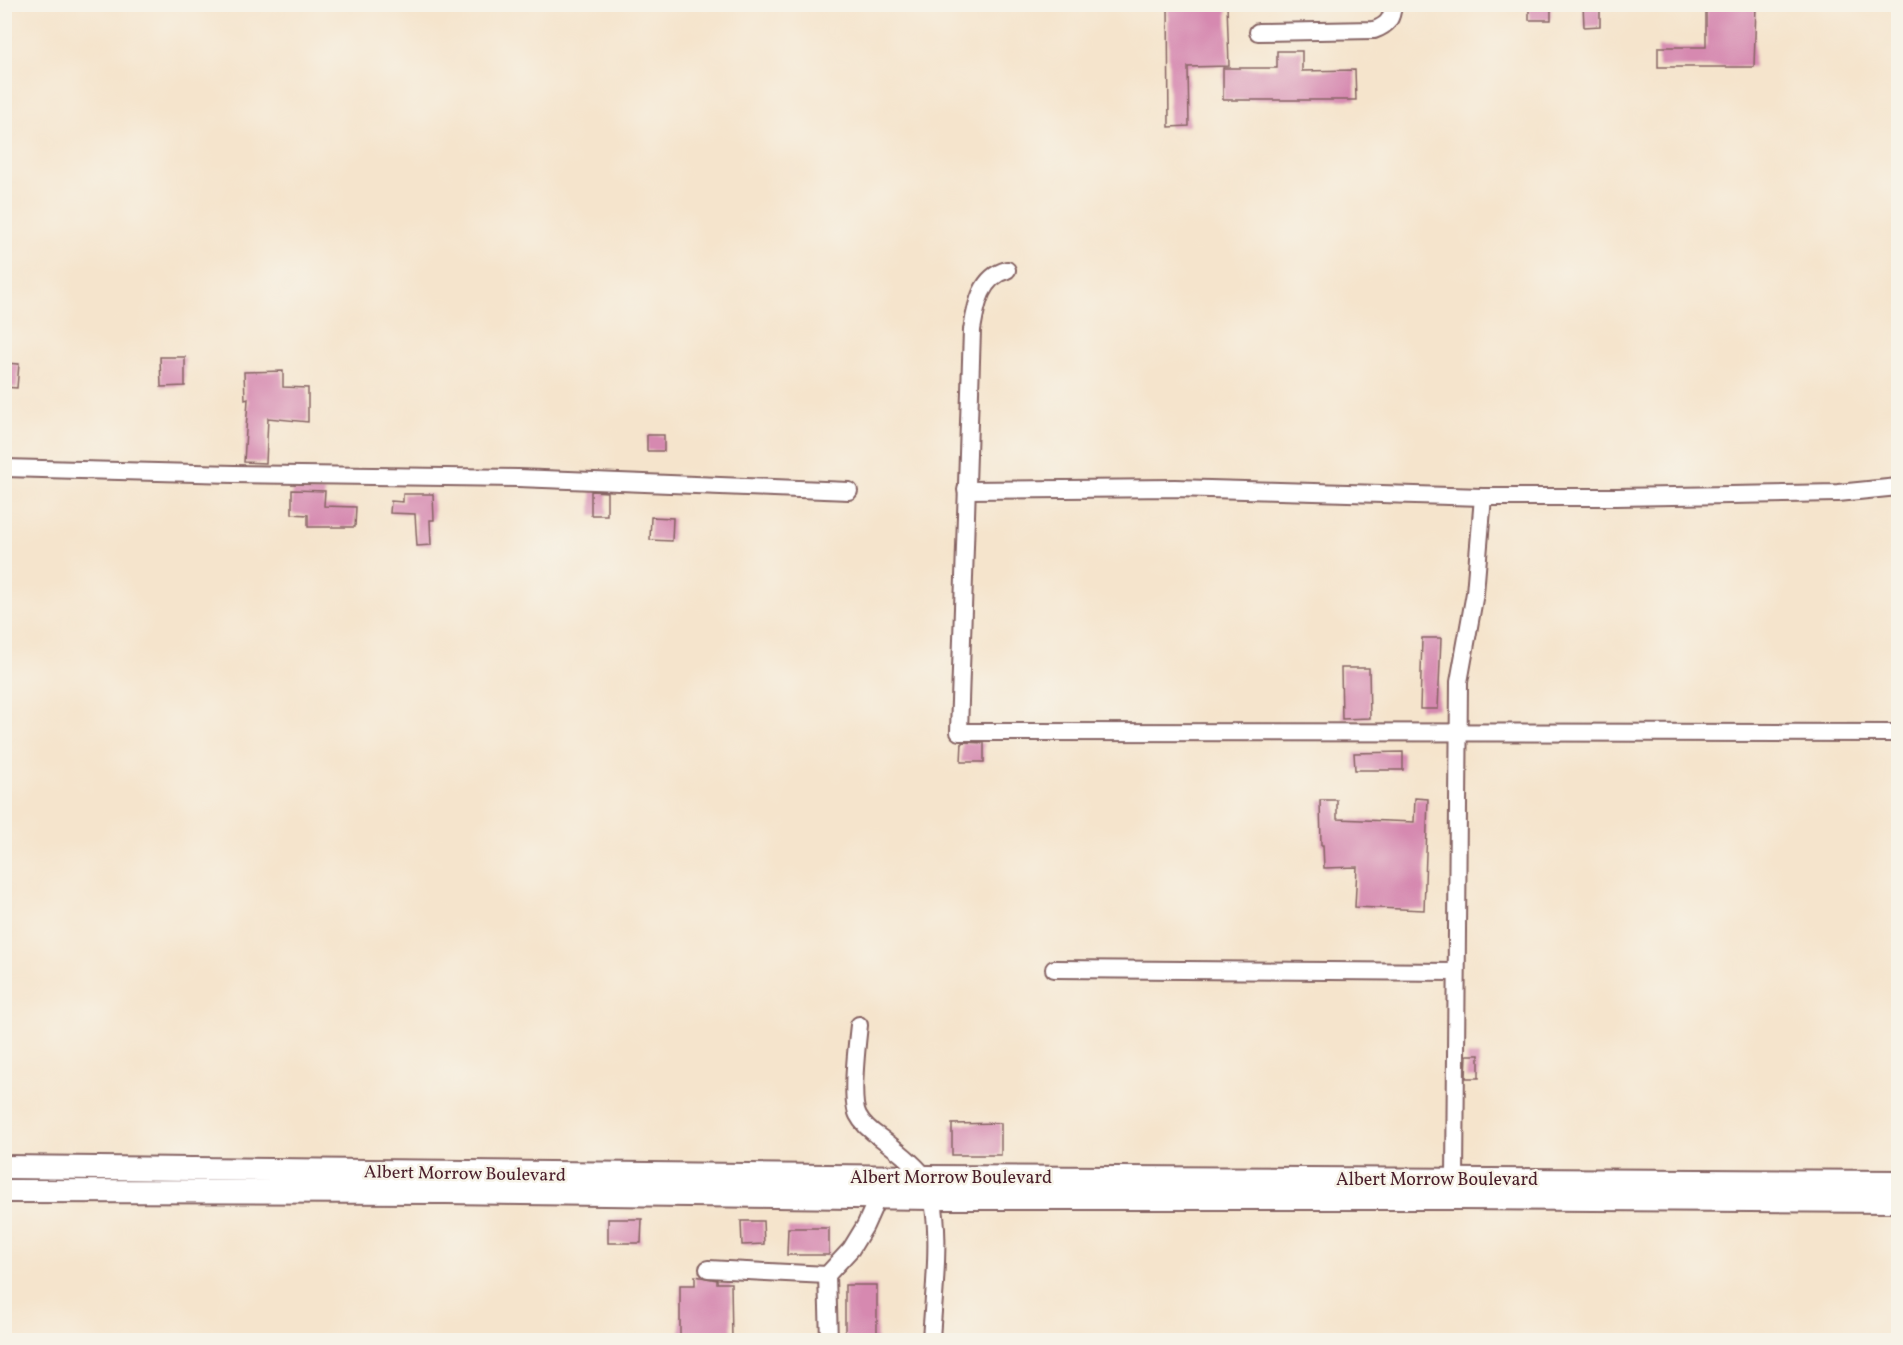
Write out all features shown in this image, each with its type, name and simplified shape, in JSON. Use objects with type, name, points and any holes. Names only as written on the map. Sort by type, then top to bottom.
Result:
[{"type":"highway","name":"Albert Morrow Boulevard","points":[[4,1167],[1467,1198],[1899,1201]]},
{"type":"highway","name":"Albert Morrow Boulevard","points":[[4,1191],[446,1192],[878,1197],[928,1187],[1455,1179],[1899,1182]]},
{"type":"street","points":[[1258,32],[1374,30],[1384,26],[1391,18],[1393,4]]},
{"type":"street","points":[[1007,270],[996,273],[982,289],[972,330],[959,732],[1899,733]]},
{"type":"street","points":[[4,468],[518,478],[849,491]]},
{"type":"street","points":[[966,490],[1175,488],[1616,497],[1827,494],[1899,488]]},
{"type":"street","points":[[1455,1179],[1460,682],[1474,593],[1483,496]]},
{"type":"street","points":[[1054,969],[1456,972]]},
{"type":"street","points":[[859,1025],[854,1084],[858,1114],[871,1131],[897,1149],[928,1187],[937,1227],[931,1341]]},
{"type":"street","points":[[829,1341],[827,1275],[850,1249],[865,1226],[878,1197]]},
{"type":"street","points":[[708,1269],[827,1275]]},
{"type":"building","points":[[1168,4],[1227,4],[1229,66],[1188,67],[1189,126],[1169,127]]},
{"type":"building","points":[[1529,4],[1551,4],[1551,20],[1529,20]]},
{"type":"building","points":[[1583,4],[1600,4],[1600,26],[1584,27]]},
{"type":"building","points":[[1756,5],[1754,67],[1658,67],[1658,47],[1706,47],[1706,6]]},
{"type":"building","points":[[1277,51],[1302,51],[1302,71],[1355,70],[1356,100],[1223,100],[1223,68],[1277,68]]},
{"type":"building","points":[[160,357],[185,357],[185,386],[161,387]]},
{"type":"building","points":[[4,363],[19,364],[17,388],[4,387]]},
{"type":"building","points":[[283,371],[283,387],[308,388],[308,422],[268,418],[266,463],[244,462],[248,399],[245,400],[244,372]]},
{"type":"building","points":[[647,435],[664,435],[664,451],[647,451]]},
{"type":"building","points":[[292,490],[325,491],[324,506],[356,507],[355,527],[308,527],[308,515],[292,514]]},
{"type":"building","points":[[591,491],[607,492],[607,515],[591,515]]},
{"type":"building","points":[[403,494],[433,494],[434,520],[430,520],[431,545],[417,546],[415,514],[390,513],[391,501],[403,502]]},
{"type":"building","points":[[651,517],[673,518],[672,541],[650,540]]},
{"type":"building","points":[[1422,638],[1441,638],[1438,709],[1420,709]]},
{"type":"building","points":[[1341,668],[1369,668],[1370,718],[1342,719]]},
{"type":"building","points":[[962,742],[984,743],[984,762],[961,762]]},
{"type":"building","points":[[1403,752],[1403,770],[1355,770],[1354,753]]},
{"type":"building","points":[[1415,798],[1428,799],[1424,910],[1355,907],[1357,867],[1324,868],[1320,800],[1337,800],[1337,819],[1414,822]]},
{"type":"building","points":[[1467,1055],[1479,1055],[1479,1078],[1466,1078]]},
{"type":"building","points":[[1001,1123],[1001,1155],[952,1155],[952,1124]]},
{"type":"building","points":[[608,1219],[642,1219],[641,1243],[608,1243]]},
{"type":"building","points":[[741,1221],[763,1221],[764,1244],[742,1245]]},
{"type":"building","points":[[788,1228],[829,1228],[829,1255],[787,1255]]},
{"type":"building","points":[[695,1276],[717,1280],[717,1283],[731,1283],[732,1341],[680,1341],[680,1285],[695,1285]]},
{"type":"building","points":[[845,1285],[877,1285],[877,1341],[845,1341]]}]
